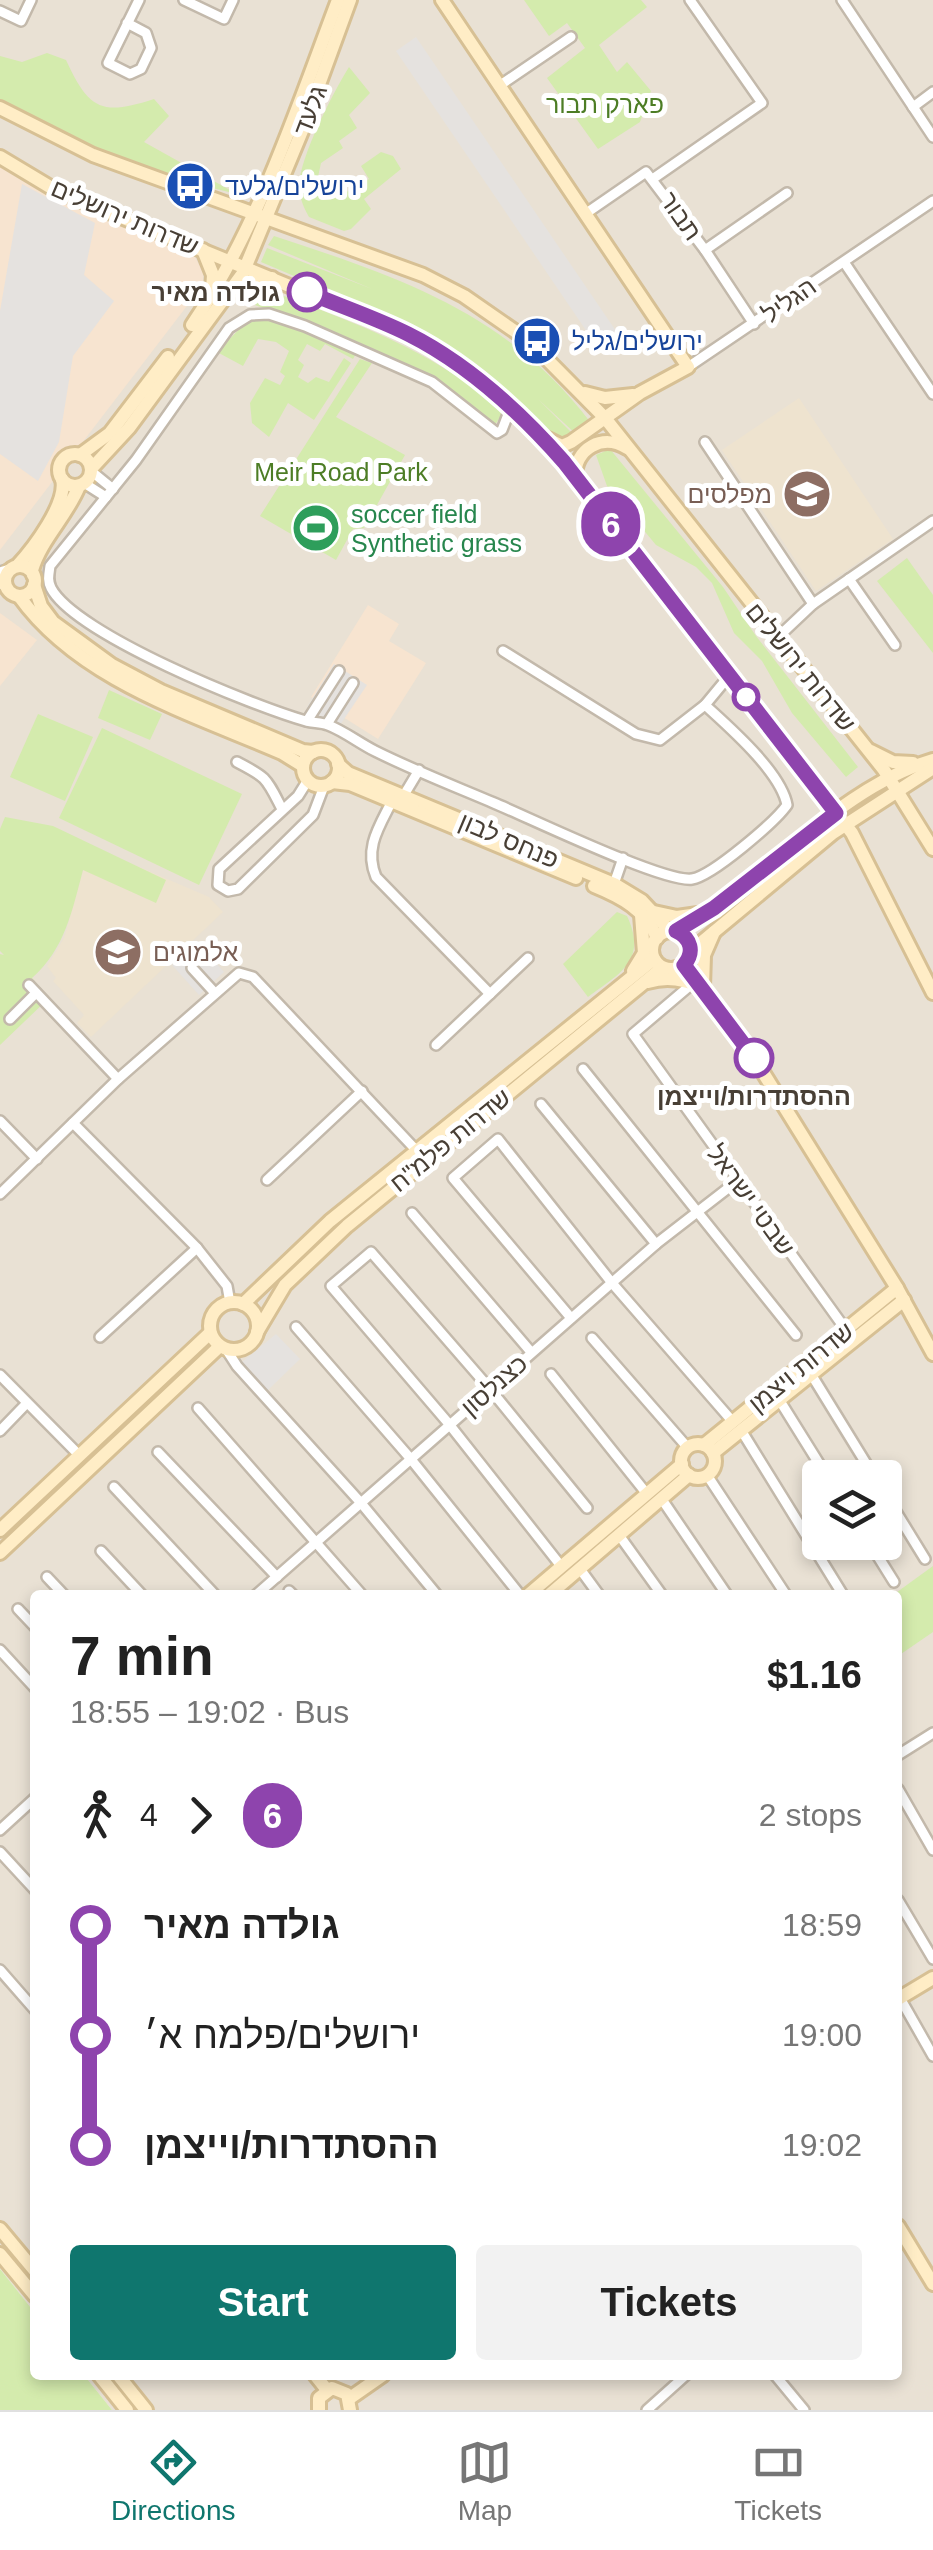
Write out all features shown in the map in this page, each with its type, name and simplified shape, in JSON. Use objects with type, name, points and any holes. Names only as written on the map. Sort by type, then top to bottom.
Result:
[{"type":"street","points":[[0,11],[21,21],[31,0]]},
{"type":"street","points":[[127,24],[146,33],[150,48],[141,69],[130,74],[108,63],[138,0]]},
{"type":"street","points":[[184,0],[224,18],[233,0]]},
{"type":"street","name":"גלעד","points":[[260,216],[264,187],[338,0]]},
{"type":"street","name":"גלעד","points":[[260,216],[280,188],[350,0]]},
{"type":"street","points":[[442,0],[688,367]]},
{"type":"street","points":[[654,178],[762,103],[690,0]]},
{"type":"street","points":[[842,0],[933,137]]},
{"type":"street","points":[[499,86],[572,37]]},
{"type":"street","points":[[913,106],[933,92]]},
{"type":"street","name":"שדרות ירושלים","points":[[0,108],[93,155],[389,261],[464,296],[529,341],[633,452],[867,749],[933,849]]},
{"type":"street","name":"שדרות ירושלים","points":[[0,157],[54,190],[409,334],[472,374],[532,428],[575,477],[841,818],[862,848],[933,993]]},
{"type":"street","name":"תבור","points":[[585,214],[646,172],[654,178],[754,324]]},
{"type":"street","points":[[226,204],[247,200],[264,187]]},
{"type":"street","points":[[280,188],[281,210],[296,228]]},
{"type":"street","points":[[705,250],[788,194]]},
{"type":"street","name":"הגליל","points":[[532,428],[562,446],[640,392],[688,367],[754,324],[933,201]]},
{"type":"street","points":[[260,216],[227,294],[129,428],[86,477],[40,549],[32,570],[41,606],[53,622],[112,665],[303,752],[313,752],[328,752],[338,764],[338,774],[328,784],[313,815],[238,889],[224,889],[218,885],[220,870],[298,796],[313,752]]},
{"type":"street","points":[[204,250],[213,276],[211,296]]},
{"type":"street","points":[[844,262],[933,394]]},
{"type":"street","points":[[239,264],[211,296],[122,420],[80,455],[68,456],[61,462],[64,494],[56,513],[10,569],[3,585],[19,596],[43,625],[116,678],[282,753],[305,773],[328,784]]},
{"type":"street","points":[[227,294],[273,278]]},
{"type":"street","points":[[510,409],[502,430],[490,430],[432,382],[269,314],[250,315],[229,328],[109,493],[50,566],[48,579],[60,600],[111,637],[255,702],[327,724],[375,752],[623,858],[690,880],[707,874],[787,804],[758,758],[704,704]]},
{"type":"street","points":[[190,341],[212,352]]},
{"type":"street","points":[[166,375],[182,391]]},
{"type":"street","name":"הגליל","points":[[579,390],[614,399],[640,392]]},
{"type":"street","points":[[575,477],[578,460],[599,442],[615,441],[633,452]]},
{"type":"street","points":[[705,442],[813,604]]},
{"type":"street","points":[[80,455],[87,460],[86,477]]},
{"type":"street","points":[[62,479],[68,485],[86,477]]},
{"type":"street","points":[[86,477],[109,493]]},
{"type":"street","points":[[777,638],[813,604],[933,521]]},
{"type":"street","points":[[10,569],[28,569],[34,580]]},
{"type":"street","points":[[850,579],[894,645]]},
{"type":"street","points":[[19,596],[28,593],[34,580]]},
{"type":"street","points":[[504,651],[636,734],[660,740],[704,704],[730,676]]},
{"type":"street","points":[[307,721],[338,671]]},
{"type":"street","points":[[327,724],[353,682]]},
{"type":"street","points":[[246,726],[255,702]]},
{"type":"street","points":[[867,749],[893,762],[929,765]]},
{"type":"street","points":[[237,762],[263,775],[273,786],[282,809]]},
{"type":"street","name":"פנחס לבון","points":[[338,764],[398,798],[647,912],[668,933]]},
{"type":"street","points":[[841,818],[823,841],[691,951],[684,965],[674,970],[658,964],[652,946],[668,933],[714,908],[841,818],[929,765]]},
{"type":"street","points":[[920,824],[916,798],[929,765]]},
{"type":"street","points":[[419,770],[372,842],[370,862],[376,877],[490,994]]},
{"type":"street","name":"פנחס לבון","points":[[328,784],[350,784],[398,798],[614,884],[642,901],[647,912]]},
{"type":"street","points":[[823,841],[842,838],[862,848]]},
{"type":"street","points":[[614,884],[623,858]]},
{"type":"street","points":[[609,994],[644,954],[647,912],[677,918],[714,908]]},
{"type":"street","points":[[698,985],[704,955],[717,928]]},
{"type":"street","points":[[668,933],[688,941],[691,951]]},
{"type":"street","points":[[436,1045],[528,958]]},
{"type":"street","name":"שדרות פלמ\"ח","points":[[236,1304],[330,1221],[609,994],[658,964]]},
{"type":"street","name":"שדרות פלמ\"ח","points":[[257,1332],[285,1286],[348,1226],[636,987],[658,964]]},
{"type":"street","points":[[684,965],[754,1058],[933,1354]]},
{"type":"street","points":[[192,968],[214,992]]},
{"type":"street","points":[[0,1194],[118,1079],[239,973],[253,976],[416,1150]]},
{"type":"street","points":[[636,987],[662,978],[698,985]]},
{"type":"street","name":"שבטי ישראל","points":[[698,985],[633,1034],[846,1330]]},
{"type":"street","points":[[10,1018],[33,989],[118,1079]]},
{"type":"street","points":[[583,1069],[796,1335]]},
{"type":"street","points":[[267,1180],[362,1091]]},
{"type":"street","points":[[541,1104],[656,1244]]},
{"type":"street","points":[[0,1122],[36,1159]]},
{"type":"street","points":[[0,1554],[223,1348],[248,1345],[257,1332],[255,1316],[236,1304],[197,1248],[73,1124]]},
{"type":"street","points":[[572,1318],[453,1178],[498,1139],[612,1282],[737,1426],[839,1590]]},
{"type":"street","name":"כצנלסון","points":[[261,1590],[656,1244],[736,1182]]},
{"type":"street","points":[[412,1213],[532,1352]]},
{"type":"street","points":[[100,1337],[197,1248]]},
{"type":"street","points":[[562,1566],[449,1424],[331,1286],[371,1252],[587,1508]]},
{"type":"street","name":"שדרות ויצמן","points":[[708,1449],[846,1330],[900,1294]]},
{"type":"street","name":"שדרות ויצמן","points":[[737,1426],[780,1401],[900,1294]]},
{"type":"street","points":[[0,1530],[210,1333],[216,1310],[236,1304]]},
{"type":"street","points":[[296,1328],[410,1458],[516,1590]]},
{"type":"street","points":[[210,1333],[361,1502],[433,1590]]},
{"type":"street","points":[[592,1338],[688,1448],[708,1449],[713,1468],[707,1475],[698,1478],[685,1470],[682,1455],[688,1448]]},
{"type":"street","points":[[551,1374],[654,1496],[723,1590]]},
{"type":"street","points":[[810,1374],[864,1460]]},
{"type":"street","points":[[0,1375],[78,1454]]},
{"type":"street","points":[[780,1401],[817,1460]]},
{"type":"street","points":[[0,1431],[27,1403]]},
{"type":"street","points":[[198,1408],[358,1590]]},
{"type":"street","points":[[158,1452],[276,1576]]},
{"type":"street","points":[[534,1590],[685,1470]]},
{"type":"street","points":[[707,1475],[783,1590]]},
{"type":"street","points":[[114,1487],[210,1590]]},
{"type":"street","points":[[555,1590],[619,1535],[654,1496]]},
{"type":"street","points":[[902,1521],[926,1558]]},
{"type":"street","points":[[619,1535],[658,1590]]},
{"type":"street","points":[[101,1551],[137,1590]]},
{"type":"street","points":[[880,1560],[894,1582]]},
{"type":"street","points":[[580,1568],[595,1590]]},
{"type":"street","points":[[47,1577],[59,1590]]},
{"type":"street","points":[[18,1609],[30,1622]]},
{"type":"street","points":[[0,1650],[30,1683]]},
{"type":"street","points":[[902,1752],[932,1734]]},
{"type":"street","points":[[902,1796],[933,1850]]},
{"type":"street","points":[[0,1830],[30,1803]]},
{"type":"street","points":[[0,1852],[30,1885]]},
{"type":"street","points":[[902,1907],[933,1958]]},
{"type":"street","points":[[0,1970],[30,2004]]},
{"type":"street","points":[[902,1997],[933,1978]]},
{"type":"street","points":[[902,2006],[933,2056]]},
{"type":"street","points":[[0,2228],[30,2265]]},
{"type":"street","points":[[902,2233],[933,2284]]},
{"type":"street","points":[[0,2254],[30,2290]]},
{"type":"street","points":[[102,2380],[127,2410]]},
{"type":"street","points":[[122,2380],[146,2410]]},
{"type":"street","points":[[319,2380],[326,2390]]},
{"type":"street","points":[[319,2410],[319,2398],[326,2390],[338,2388],[350,2404],[377,2380]]},
{"type":"street","points":[[647,2410],[680,2380]]},
{"type":"street","points":[[779,2380],[804,2410]]},
{"type":"shaded area","points":[[0,0],[933,0],[933,2410],[112,2410],[88,2380],[902,2380],[902,1590],[30,1590],[30,2307],[0,2269]]},
{"type":"shaded area","points":[[416,37],[616,331],[596,345],[396,51]]},
{"type":"shaded area","points":[[0,162],[48,192],[195,257],[203,272],[203,285],[0,550]]},
{"type":"shaded area","points":[[22,184],[95,223],[84,275],[114,301],[73,356],[59,442],[38,481],[0,454],[0,311]]},
{"type":"shaded area","name":"מפלסים","points":[[799,398],[893,539],[816,591],[722,450]]},
{"type":"shaded area","points":[[368,605],[399,624],[389,641],[426,663],[378,739],[311,697]]},
{"type":"shaded area","points":[[0,613],[37,640],[0,686]]},
{"type":"shaded area","points":[[334,664],[367,685],[334,734],[305,715]]},
{"type":"shaded area","name":"אלמוגים","points":[[125,861],[209,897],[223,912],[91,1037],[77,1023],[84,1015],[53,981],[56,978],[47,966],[64,938],[83,870]]},
{"type":"shaded area","points":[[197,941],[224,972],[199,995],[172,965]]},
{"type":"shaded area","points":[[276,1334],[300,1359],[263,1395],[237,1366]]},
{"type":"green space","name":"פארק תבור","points":[[524,0],[641,0],[647,7],[599,45],[617,72],[627,62],[651,91],[640,122],[598,149],[547,78],[585,48],[567,23],[549,36]]},
{"type":"green space","points":[[47,53],[66,60],[82,90],[99,105],[122,107],[154,99],[169,116],[144,142],[237,194],[163,176],[90,151],[0,102],[0,56],[22,62]]},
{"type":"green space","points":[[349,67],[370,93],[349,115],[357,128],[339,141],[343,148],[321,163],[318,177],[336,198],[369,179],[361,166],[381,152],[393,156],[401,169],[364,199],[371,209],[344,231],[309,217],[299,186],[311,142]]},
{"type":"green space","points":[[274,236],[407,284],[487,326],[559,385],[591,423],[577,435],[538,399],[575,436],[561,441],[485,374],[417,328],[261,262],[267,248],[372,289],[268,245]]},
{"type":"green space","points":[[263,288],[359,325],[418,353],[504,411],[495,425],[432,378],[365,347],[255,305]]},
{"type":"green space","points":[[268,319],[357,352],[353,359],[325,344],[320,351],[307,344],[298,360],[304,365],[298,377],[308,383],[316,377],[329,382],[344,358],[351,363],[314,420],[288,403],[269,437],[252,423],[250,403],[265,378],[280,385],[285,376],[280,372],[289,351],[276,342],[258,339],[243,366],[217,352],[246,322]]},
{"type":"green space","name":"Meir Road Park","points":[[360,359],[372,363],[336,417],[405,455],[364,528],[353,529],[336,560],[260,516]]},
{"type":"green space","points":[[610,449],[723,587],[858,767],[846,777],[792,713],[762,661],[734,633],[712,583],[696,567],[656,545],[607,486],[596,455]]},
{"type":"green space","points":[[907,558],[933,595],[933,653],[877,581]]},
{"type":"green space","points":[[109,690],[162,714],[150,740],[98,718]]},
{"type":"green space","points":[[38,714],[93,737],[65,801],[10,777]]},
{"type":"green space","points":[[102,728],[242,794],[199,885],[59,818]]},
{"type":"green space","points":[[5,817],[53,826],[166,880],[156,903],[83,870],[60,942],[32,978],[49,998],[0,1045],[0,954],[4,955],[0,951],[0,829]]},
{"type":"green space","points":[[617,912],[627,916],[633,931],[632,955],[620,973],[588,997],[563,964]]},
{"type":"green space","points":[[933,1566],[933,1632],[902,1653],[902,1590]]},
{"type":"green space","points":[[0,2269],[30,2307],[30,2380],[88,2380],[112,2410],[0,2410]]},
{"type":"bus line","name":"6","points":[[307,292],[409,334],[472,374],[532,428],[564,462],[836,813],[714,908],[676,931],[685,936],[690,946],[690,956],[684,965],[754,1058]]},
{"type":"place","name":"ירושלים/גלעד","points":[[190,186]]},
{"type":"place","name":"גולדה מאיר","points":[[307,292]]},
{"type":"place","name":"ירושלים/גליל","points":[[537,341]]},
{"type":"place","name":"מפלסים","points":[[807,494]]},
{"type":"place","name":"soccer field Synthetic grass","points":[[316,528]]},
{"type":"place","name":"אלמוגים","points":[[118,952]]},
{"type":"place","name":"ההסתדרות/וייצמן","points":[[754,1058]]}]
